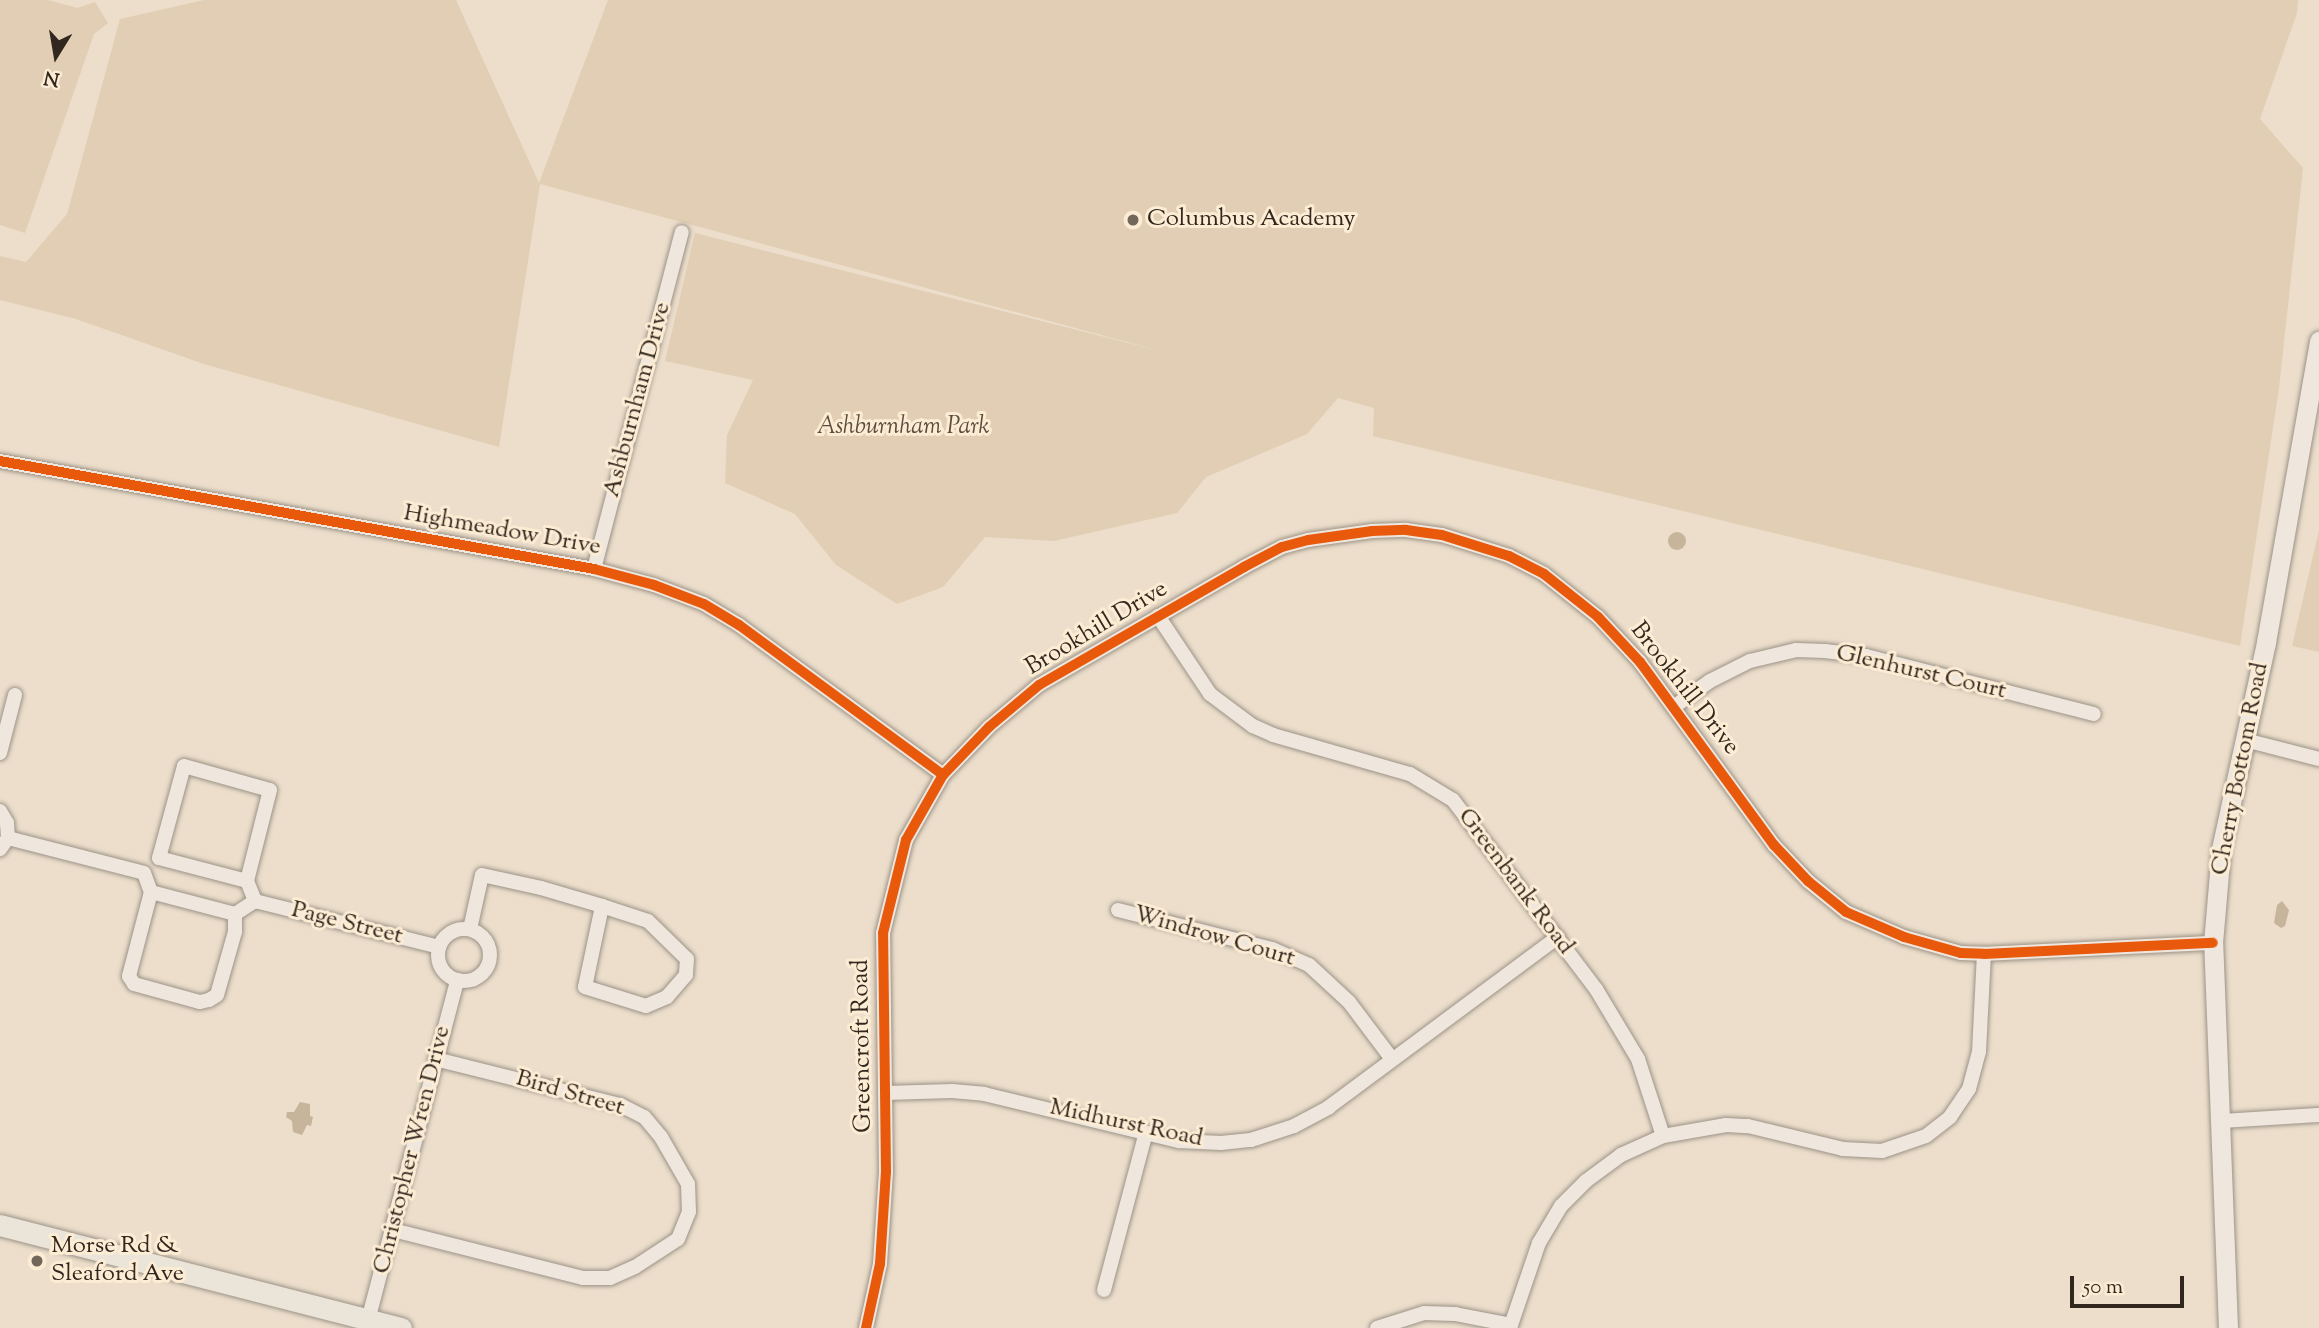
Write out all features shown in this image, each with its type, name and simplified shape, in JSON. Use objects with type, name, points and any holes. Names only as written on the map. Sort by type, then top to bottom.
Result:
[{"type":"main road","name":"Cherry Bottom Road","points":[[2228,1328],[2213,943],[2221,849],[2245,740],[2319,341]]},
{"type":"main road","points":[[0,1225],[367,1324],[401,1328]]},
{"type":"street","name":"Ashburnham Drive","points":[[594,569],[682,232]]},
{"type":"street","name":"Highmeadow Drive","points":[[0,461],[594,569],[682,595],[725,617],[943,775]]},
{"type":"street","name":"Brookhill Drive","points":[[943,775],[989,727],[1039,685],[1244,566],[1295,543],[1372,531],[1406,530],[1442,535],[1509,556],[1565,590],[1598,617],[1675,706],[1774,845],[1808,881],[1846,912],[1904,937],[1961,953],[2213,943]]},
{"type":"street","name":"Greenbank Road","points":[[1158,616],[1210,694],[1253,726],[1273,735],[1410,774],[1452,800],[1596,989],[1638,1059],[1663,1136]]},
{"type":"street","name":"Glenhurst Court","points":[[1675,706],[1710,681],[1750,661],[1796,650],[1825,650],[1866,656],[2094,714]]},
{"type":"street","points":[[0,753],[15,695]]},
{"type":"street","points":[[2245,740],[2319,759]]},
{"type":"street","points":[[144,873],[159,858],[184,766],[270,790],[247,880],[255,901],[235,914],[151,892]]},
{"type":"street","name":"Greencroft Road","points":[[866,1328],[880,1264],[886,1172],[883,933],[906,840],[943,775]]},
{"type":"street","points":[[0,811],[7,823],[4,844],[144,873]]},
{"type":"street","points":[[159,858],[247,880]]},
{"type":"street","points":[[144,873],[151,892],[129,976],[134,985],[200,1002],[217,995],[235,932],[235,914]]},
{"type":"street","points":[[470,929],[482,875],[601,906],[648,921],[687,959],[686,975],[667,997],[646,1006],[585,987],[601,906]]},
{"type":"street","name":"Page Street","points":[[255,901],[439,947]]},
{"type":"street","name":"Windrow Court","points":[[1118,910],[1272,949],[1309,965],[1349,1002],[1392,1059]]},
{"type":"street","points":[[470,929],[478,932],[489,945],[490,962],[481,975],[473,980],[457,980],[443,971],[438,955],[439,947],[455,930],[470,929]]},
{"type":"street","name":"Midhurst Road","points":[[885,1093],[952,1091],[984,1094],[1180,1141],[1221,1143],[1251,1140],[1294,1126],[1329,1107],[1558,937]]},
{"type":"street","points":[[1377,1328],[1424,1313],[1455,1314],[1510,1327],[1539,1243],[1561,1206],[1613,1159],[1663,1136],[1703,1126],[1748,1126],[1858,1152],[1882,1151],[1926,1136],[1950,1118],[1969,1089],[1979,1052],[1984,954]]},
{"type":"street","name":"Christopher Wren Drive","points":[[367,1324],[457,980]]},
{"type":"street","name":"Bird Street","points":[[393,1230],[583,1278],[610,1278],[635,1267],[678,1239],[690,1212],[688,1184],[661,1137],[644,1116],[620,1105],[436,1059]]},
{"type":"street","points":[[2221,1121],[2319,1115]]},
{"type":"street","points":[[1104,1290],[1146,1132]]},
{"type":"green space","points":[[0,0],[48,0],[77,8],[95,2],[108,23],[94,34],[25,233],[0,225]]},
{"type":"green space","name":"Ashburnham Park","points":[[204,0],[456,0],[539,183],[608,0],[2298,0],[2297,13],[2260,119],[2303,168],[2279,388],[2240,646],[1373,436],[1374,408],[1338,398],[1307,434],[1206,477],[1177,513],[1054,541],[985,537],[943,587],[897,604],[836,565],[795,514],[725,483],[727,435],[753,380],[665,361],[695,233],[1168,353],[540,184],[499,447],[204,364],[76,319],[0,300],[0,256],[26,262],[67,214],[120,19]]},
{"type":"green space","points":[[2319,530],[2319,652],[2292,646]]},
{"type":"shaded area","points":[[1677,532],[1685,537],[1686,541],[1681,549],[1677,550],[1669,545],[1668,541],[1673,533]]},
{"type":"shaded area","points":[[2282,901],[2289,910],[2285,926],[2281,928],[2274,923],[2277,905]]},
{"type":"shaded area","points":[[300,1102],[310,1104],[310,1116],[313,1117],[311,1126],[307,1125],[302,1135],[293,1132],[292,1121],[286,1117],[287,1112],[294,1112]]},
{"type":"cycle path","points":[[0,461],[594,569],[654,585],[704,604],[739,625],[943,775]]},
{"type":"cycle path","points":[[866,1328],[880,1264],[886,1172],[883,933],[906,840],[943,775],[989,727],[1039,685],[1282,547],[1308,540],[1372,531],[1406,530],[1442,535],[1509,556],[1544,574],[1598,617],[1640,662],[1774,845],[1808,881],[1846,912],[1904,937],[1961,953],[1984,954],[2213,943]]},
{"type":"place","name":"Columbus Academy","points":[[1133,220]]},
{"type":"place","name":"Morse Rd & Sleaford Ave","points":[[37,1261]]}]
